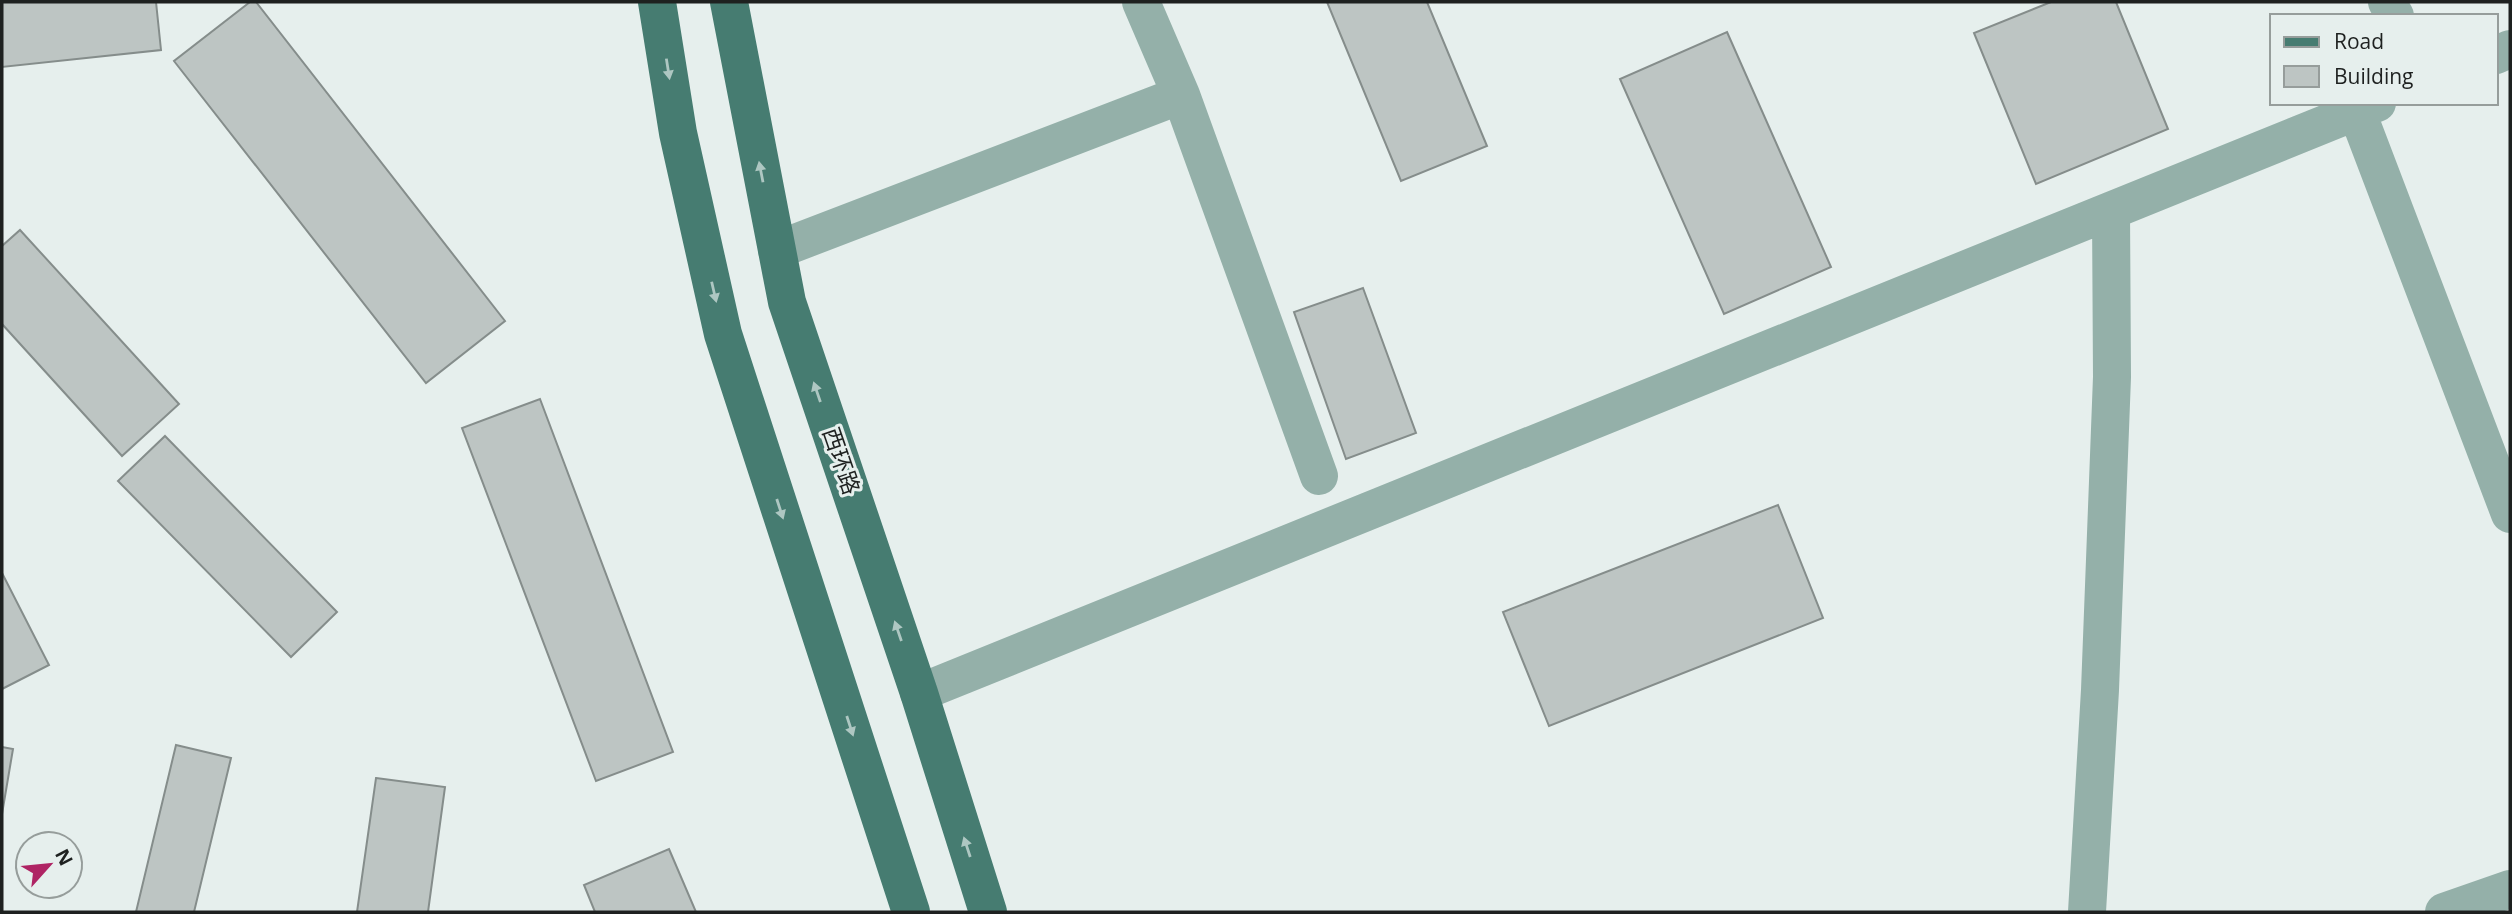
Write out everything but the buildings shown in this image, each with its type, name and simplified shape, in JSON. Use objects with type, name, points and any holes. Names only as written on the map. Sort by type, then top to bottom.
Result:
[{"type":"main road","points":[[657,2],[678,133],[723,334],[911,912]]},
{"type":"main road","name":"西环路","points":[[729,2],[787,302],[919,693],[988,912]]},
{"type":"street","points":[[1141,2],[1181,95],[1319,476]]},
{"type":"street","points":[[777,250],[1181,95]]},
{"type":"street","points":[[919,693],[2367,107],[2510,514]]},
{"type":"street","points":[[2087,912],[2100,690],[2112,377],[2111,211]]},
{"type":"street","points":[[2444,912],[2510,889]]}]
